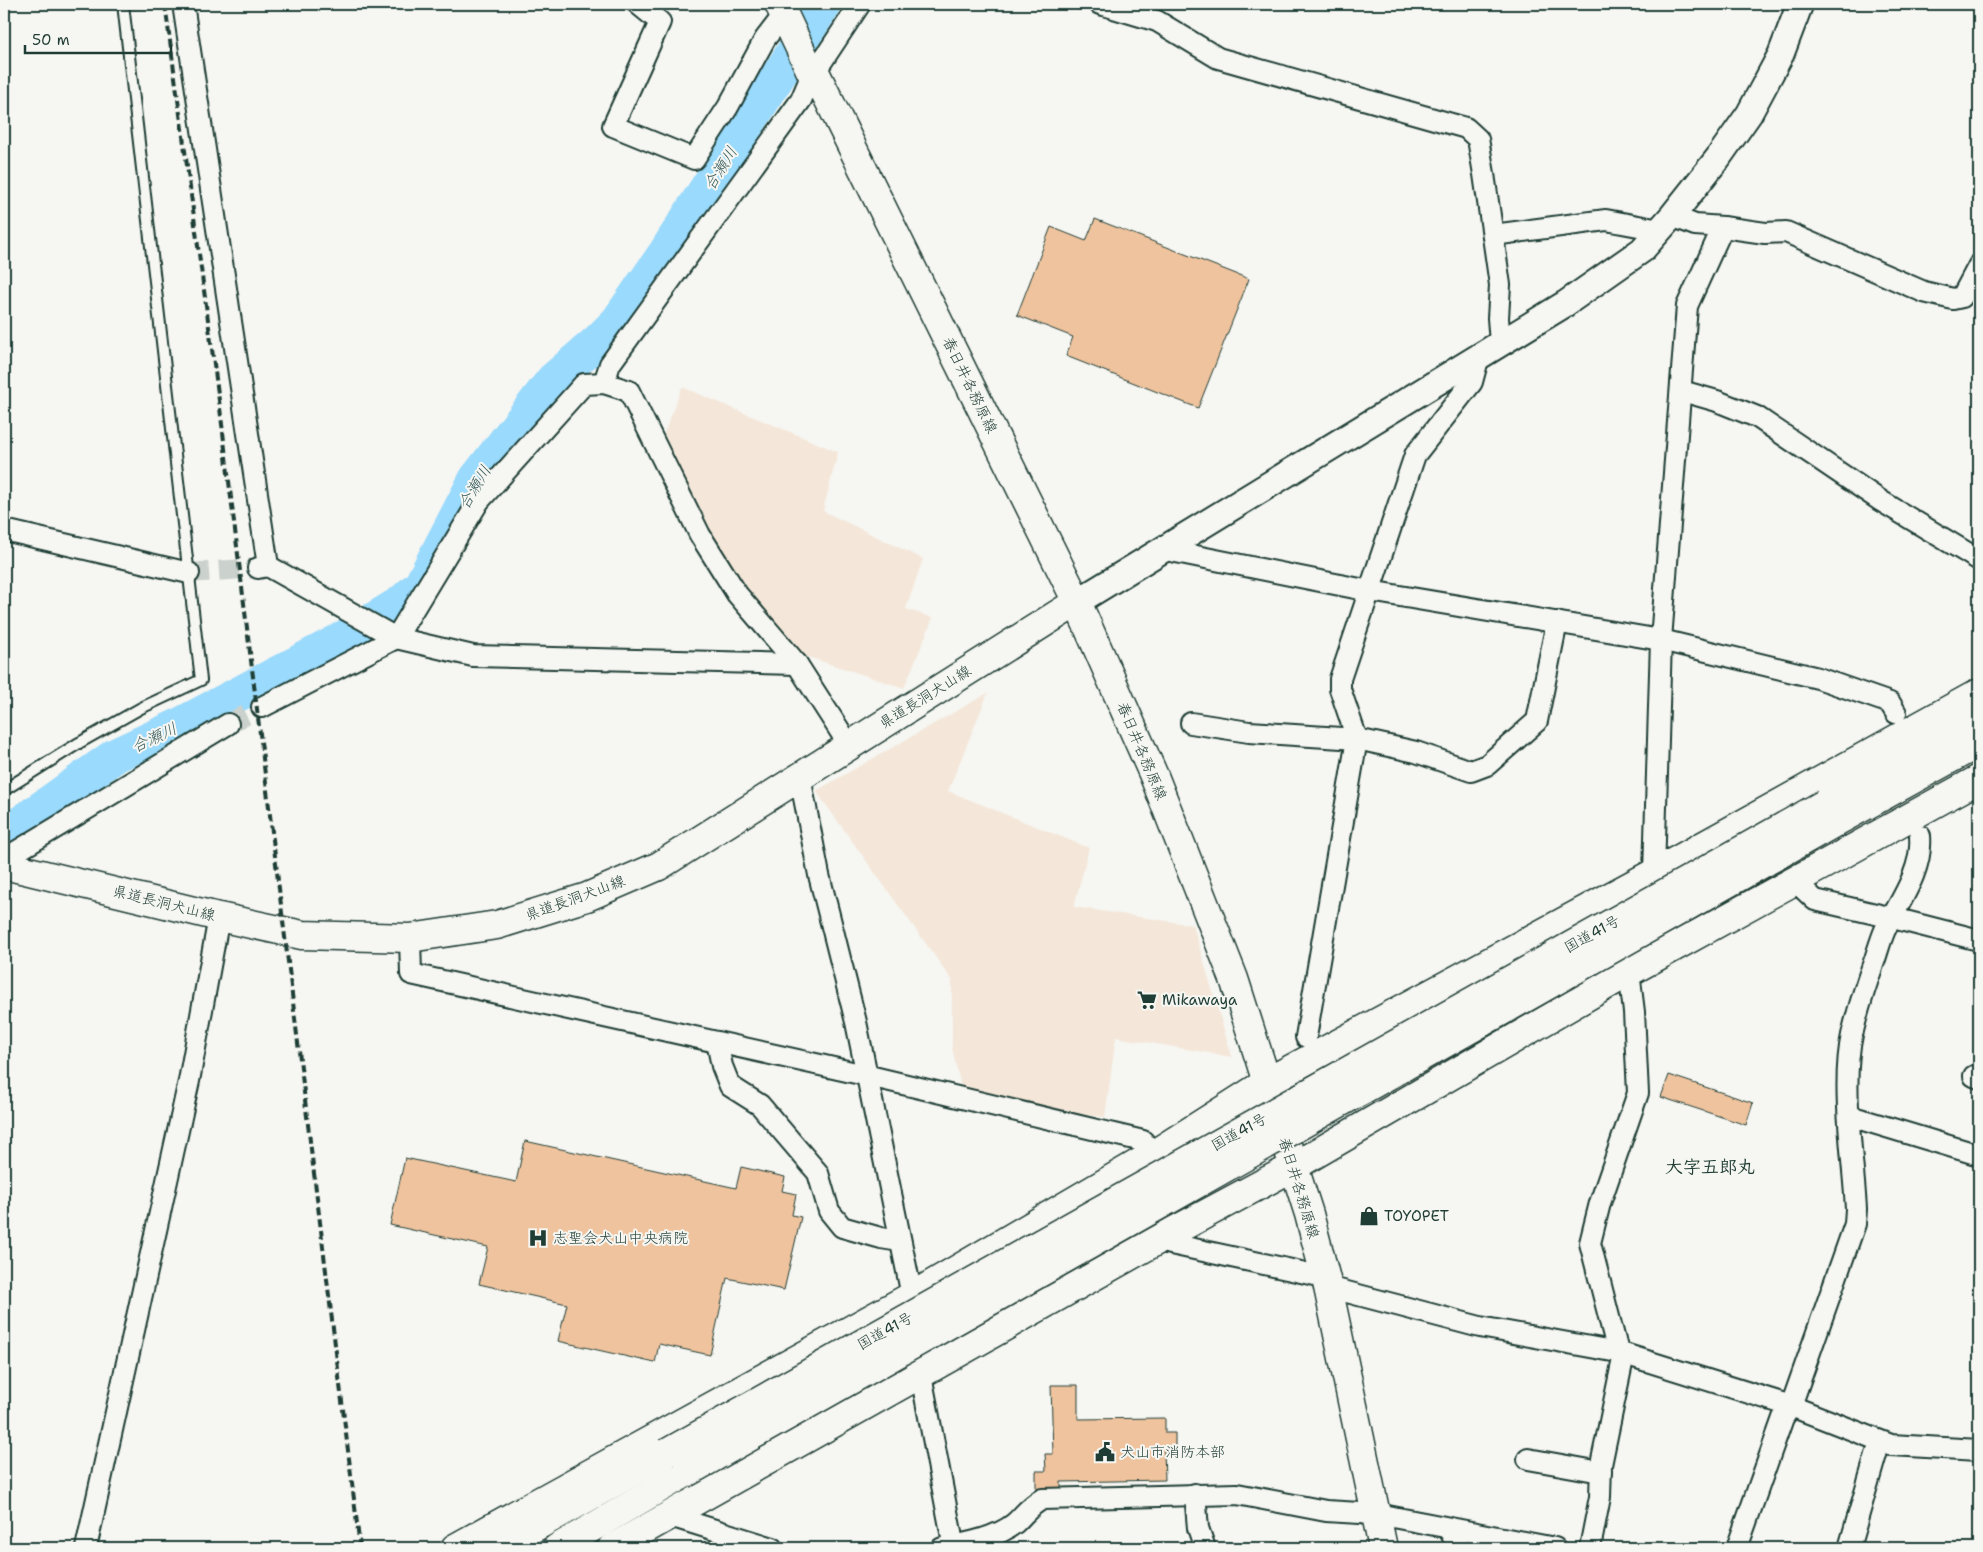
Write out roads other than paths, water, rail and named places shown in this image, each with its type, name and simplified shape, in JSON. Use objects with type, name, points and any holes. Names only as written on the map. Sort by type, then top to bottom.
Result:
[{"type":"main road","name":"春日井各務原線","points":[[782,9],[1077,602],[1154,776],[1234,979],[1309,1214],[1326,1282],[1383,1548]]},
{"type":"main road","name":"県道長洞犬山線","points":[[4,865],[302,935],[410,938],[497,924],[587,897],[658,866],[1077,602]]},
{"type":"main road","points":[[455,1548],[912,1296],[1154,1154],[1267,1082],[1654,873],[1979,693]]},
{"type":"main road","name":"国道41号","points":[[557,1548],[1829,814],[1979,717]]},
{"type":"main road","name":"国道41号","points":[[498,1548],[667,1453],[1829,814],[1979,743]]},
{"type":"main road","points":[[612,1548],[642,1539],[670,1516],[1157,1241],[1293,1167],[1629,972],[1979,779]]},
{"type":"street","points":[[184,4],[263,567],[396,638],[473,656],[797,664]]},
{"type":"street","points":[[638,4],[660,22],[613,126],[694,159],[728,107],[782,9]]},
{"type":"street","points":[[604,383],[610,364],[801,100],[813,73],[860,4]]},
{"type":"street","points":[[1100,4],[1157,21],[1218,58],[1466,128],[1478,139],[1500,285],[1498,318],[1500,343]]},
{"type":"street","points":[[1077,602],[1166,550],[1564,304],[1642,250],[1718,158],[1749,114],[1781,54],[1800,4]]},
{"type":"street","points":[[1493,236],[1606,220],[1724,227],[1765,233],[1786,232],[1924,292],[1953,299],[1962,297],[1979,265]]},
{"type":"street","points":[[1654,873],[1661,640],[1682,391],[1687,306],[1724,227]]},
{"type":"street","points":[[1306,1037],[1357,739],[1340,689],[1340,679],[1415,455],[1472,382],[1479,356]]},
{"type":"street","points":[[262,707],[396,638],[479,501],[584,384],[604,383],[629,391],[710,552],[737,594],[797,664],[849,745]]},
{"type":"street","points":[[1682,391],[1718,401],[1757,416],[1881,501],[1979,560]]},
{"type":"street","points":[[4,530],[189,573]]},
{"type":"street","points":[[1166,550],[1370,591],[1661,640],[1818,678],[1890,703],[1896,712]]},
{"type":"street","points":[[1191,723],[1249,732],[1357,739],[1416,752],[1471,771],[1486,766],[1537,721],[1557,622]]},
{"type":"street","points":[[4,859],[228,724]]},
{"type":"street","points":[[800,777],[819,875],[856,1022],[865,1075],[912,1296],[921,1375],[949,1547],[1003,1530],[1015,1523],[1029,1507],[1042,1499],[1237,1494],[1326,1511],[1377,1514],[1555,1548]]},
{"type":"street","points":[[1737,1548],[1783,1418],[1791,1406],[1855,1224],[1856,1209],[1848,1054],[1866,986],[1885,931],[1918,864],[1921,847],[1920,836]]},
{"type":"street","points":[[1795,880],[1815,900],[1979,940]]},
{"type":"street","points":[[86,1548],[189,1081],[219,917]]},
{"type":"street","points":[[410,938],[411,974],[865,1075],[1143,1141],[1154,1154]]},
{"type":"street","points":[[1590,1548],[1600,1497],[1601,1465],[1621,1353],[1590,1243],[1600,1203],[1638,1093],[1634,1012],[1629,972]]},
{"type":"street","points":[[717,1042],[722,1066],[730,1086],[760,1105],[818,1173],[829,1210],[842,1227],[881,1238],[900,1241]]},
{"type":"street","points":[[1850,1116],[1979,1155]]},
{"type":"street","points":[[1157,1241],[1326,1282],[1480,1327],[1621,1353],[1791,1406],[1891,1445],[1979,1450]]},
{"type":"street","points":[[1849,1548],[1880,1441]]},
{"type":"street","points":[[1528,1459],[1601,1472]]},
{"type":"street","points":[[1195,1494],[1198,1528],[1205,1548]]},
{"type":"street","points":[[670,1516],[773,1548]]},
{"type":"street","points":[[1448,1528],[1459,1548]]},
{"type":"lane","points":[[4,790],[79,743],[141,708],[201,680],[123,4]]},
{"type":"waterway","name":"合瀬川","points":[[4,835],[116,755],[178,726],[339,641],[401,603],[421,585],[476,479],[553,380],[618,321],[666,252],[824,4]]},
{"type":"tunnel","points":[[189,573],[258,568]]},
{"type":"tunnel","points":[[228,724],[262,707]]},
{"type":"railway","points":[[165,4],[220,408],[360,1548]]},
{"type":"place","name":"Mikawaya","points":[[1147,1000]]},
{"type":"place","name":"TOYOPET","points":[[1369,1216]]},
{"type":"place","name":"志聖会犬山中央病院","points":[[538,1238]]},
{"type":"place","name":"犬山市消防本部","points":[[1105,1452]]},
{"type":"district","name":"大字五郎丸","points":[[1710,1167]]}]
